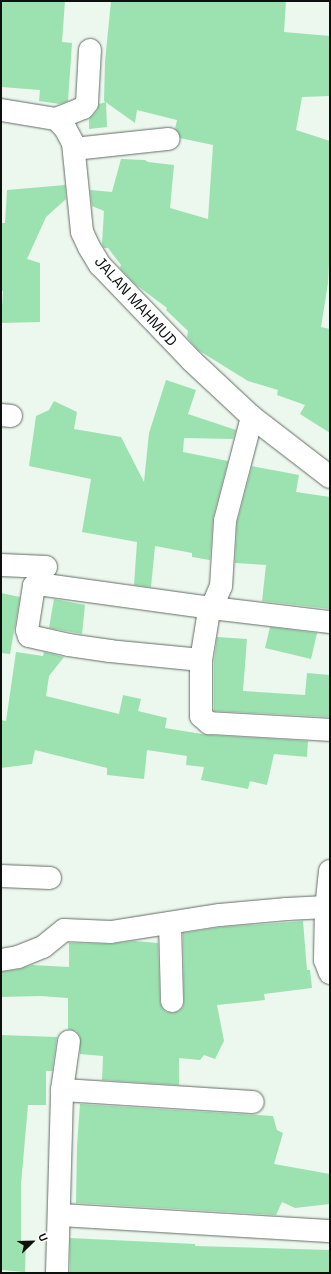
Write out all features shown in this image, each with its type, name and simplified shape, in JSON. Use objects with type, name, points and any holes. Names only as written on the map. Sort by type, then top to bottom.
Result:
[{"type":"street","points":[[1,110],[56,119],[83,108],[87,103],[90,50]]},
{"type":"street","name":"JALAN MAHMUD","points":[[56,119],[70,134],[74,149],[82,232],[88,247],[100,265],[192,361],[252,417],[330,477]]},
{"type":"street","points":[[74,149],[168,140]]},
{"type":"street","points":[[252,417],[225,521],[221,586],[208,617],[201,660],[201,716],[209,723],[330,730]]},
{"type":"street","points":[[1,565],[46,567]]},
{"type":"street","points":[[201,660],[110,651],[69,645],[30,636],[27,630],[34,586],[38,584],[212,608],[330,622]]},
{"type":"street","points":[[330,871],[326,907],[326,960],[330,973]]},
{"type":"street","points":[[1,876],[50,878]]},
{"type":"street","points":[[1,960],[18,957],[43,947],[64,930],[111,932],[280,909],[326,907]]},
{"type":"street","points":[[170,923],[172,1001]]},
{"type":"street","points":[[56,1273],[62,1090],[69,1041]]},
{"type":"street","points":[[62,1090],[253,1102]]},
{"type":"street","points":[[59,1215],[330,1231]]},
{"type":"building","points":[[1,1],[65,1],[62,42],[72,43],[68,101],[60,104],[39,101],[40,90],[1,87]]},
{"type":"building","points":[[111,1],[286,1],[284,32],[330,36],[330,96],[302,97],[296,130],[330,141],[330,246],[328,283],[321,327],[330,329],[330,433],[300,414],[305,405],[277,395],[278,390],[248,381],[198,350],[187,337],[188,331],[166,310],[167,308],[135,284],[120,268],[121,265],[108,248],[104,248],[102,244],[104,211],[92,206],[90,190],[112,192],[121,159],[145,160],[148,162],[174,165],[170,208],[208,219],[213,145],[180,138],[175,129],[177,120],[137,110],[135,123],[104,101],[105,62]]},
{"type":"building","points":[[106,102],[107,127],[89,129],[89,119],[97,111],[99,104]]},
{"type":"building","points":[[65,185],[66,199],[46,217],[27,259],[40,263],[40,322],[1,323],[3,291],[1,291],[1,223],[5,223],[7,190]]},
{"type":"building","points":[[166,380],[196,390],[188,414],[236,430],[233,439],[184,438],[183,452],[228,461],[213,518],[210,560],[192,557],[192,553],[155,546],[151,587],[134,585],[137,542],[82,532],[91,479],[29,466],[36,416],[49,410],[54,401],[77,412],[74,429],[121,437],[144,482],[149,433]]},
{"type":"building","points":[[252,466],[299,475],[296,492],[330,497],[330,609],[262,601],[266,565],[235,563],[237,523]]},
{"type":"building","points":[[1,593],[20,597],[10,654],[1,653]]},
{"type":"building","points":[[54,599],[85,605],[82,634],[49,628]]},
{"type":"building","points":[[270,627],[317,633],[311,659],[265,648]]},
{"type":"building","points":[[217,637],[247,639],[243,691],[305,695],[307,673],[330,675],[330,717],[214,711],[214,661]]},
{"type":"building","points":[[16,652],[43,656],[44,652],[64,657],[49,676],[46,696],[119,714],[123,695],[141,699],[138,711],[167,718],[165,728],[208,735],[308,741],[307,757],[274,754],[267,785],[250,781],[248,789],[201,780],[204,767],[186,765],[187,756],[147,750],[144,779],[107,775],[107,768],[35,750],[32,764],[1,768],[1,720],[6,721]]},
{"type":"building","points":[[303,921],[307,970],[310,970],[312,988],[264,994],[265,1000],[217,1005],[224,1041],[215,1059],[204,1055],[200,1060],[179,1058],[179,1085],[102,1080],[103,1056],[80,1054],[80,1036],[76,1031],[68,1029],[68,998],[40,996],[1,997],[1,972],[20,969],[32,965],[69,967],[69,943],[111,944],[134,941],[158,943],[160,1002],[162,1008],[166,1012],[173,1013],[179,1011],[183,1007],[184,1001],[183,933],[222,927]]},
{"type":"building","points":[[1,1035],[57,1037],[52,1071],[46,1071],[46,1105],[28,1105],[21,1184],[21,1243],[26,1243],[25,1272],[1,1270]]},
{"type":"building","points":[[80,1104],[273,1116],[277,1130],[283,1133],[274,1164],[330,1174],[330,1204],[295,1208],[282,1202],[276,1215],[76,1203],[77,1146]]},
{"type":"building","points":[[70,1238],[195,1244],[195,1246],[330,1250],[330,1273],[70,1273]]}]
